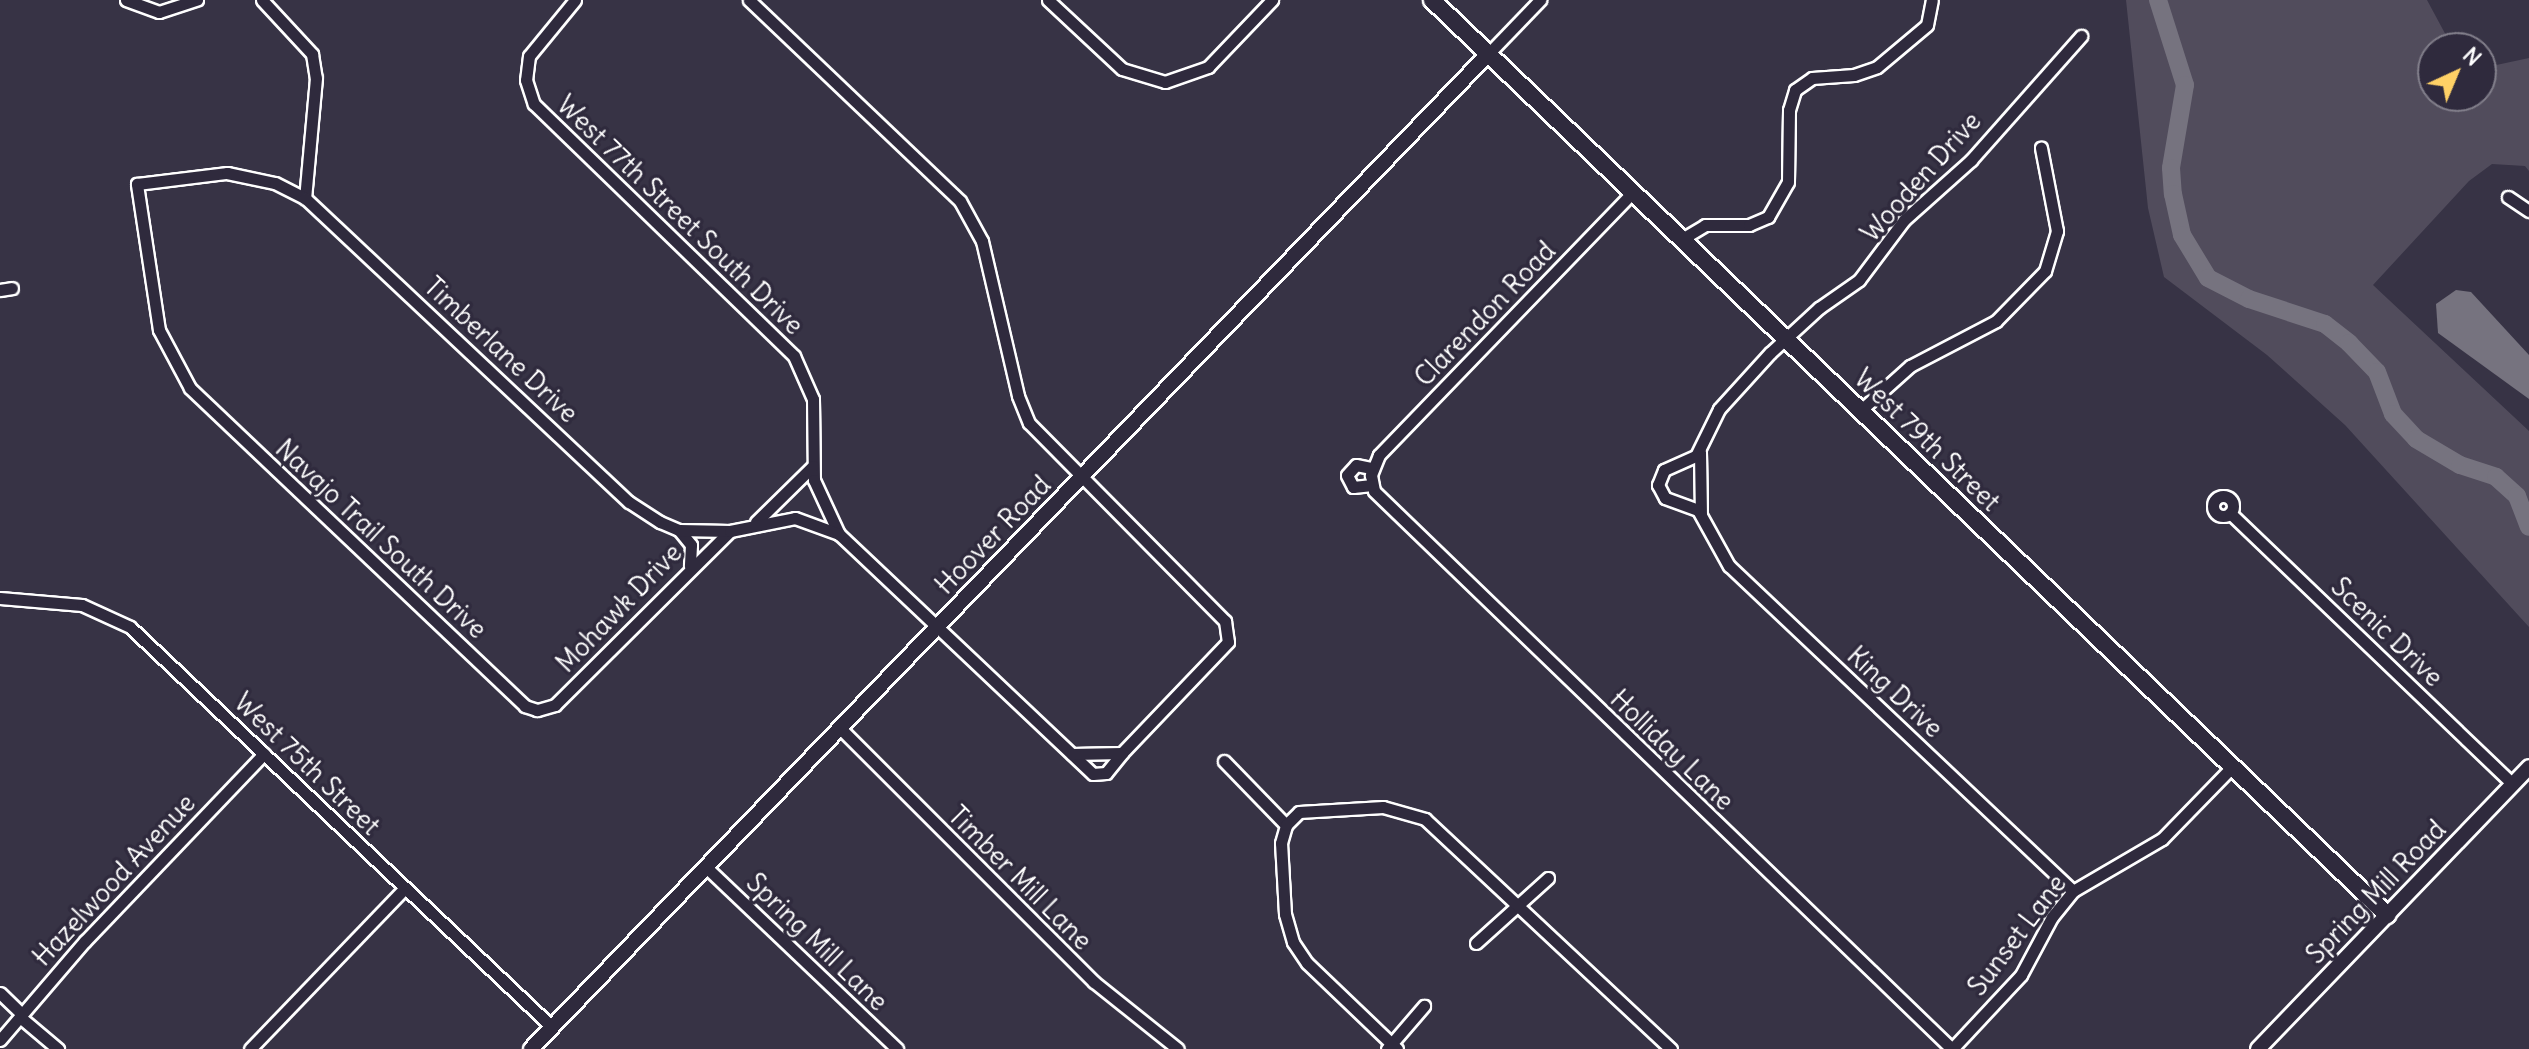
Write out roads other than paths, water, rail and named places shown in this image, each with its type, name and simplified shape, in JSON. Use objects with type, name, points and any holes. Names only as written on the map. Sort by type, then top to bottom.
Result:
[{"type":"main road","name":"West 79th Street","points":[[1432,0],[2387,915]]},
{"type":"street","points":[[126,0],[159,12],[197,0]]},
{"type":"street","points":[[262,0],[312,54],[316,78],[305,198]]},
{"type":"street","name":"West 77th Street South Drive","points":[[575,0],[533,47],[526,80],[541,115],[794,356],[813,399],[813,466],[818,493],[839,534],[1072,754],[1101,775],[1122,753]]},
{"type":"street","points":[[749,0],[969,213],[982,241],[1022,410],[1041,439],[1225,621],[1228,642],[1122,753],[1099,758],[1072,754]]},
{"type":"street","points":[[1048,0],[1118,65],[1141,79],[1169,82],[1201,72],[1272,0]]},
{"type":"street","points":[[1489,53],[1540,0]]},
{"type":"street","points":[[1682,239],[1705,225],[1749,225],[1768,217],[1788,182],[1789,110],[1795,90],[1812,78],[1854,75],[1877,67],[1927,25],[1932,0]]},
{"type":"street","name":"Wooden Drive","points":[[1786,338],[1859,280],[1904,220],[1971,160],[2081,36]]},
{"type":"street","name":"Hoover Road","points":[[531,1049],[1489,53]]},
{"type":"street","points":[[1861,410],[1910,366],[1996,321],[2045,271],[2057,231],[2041,148]]},
{"type":"street","name":"Timberlane Drive","points":[[137,184],[227,173],[275,183],[305,198],[629,502],[679,530],[730,531],[755,522],[795,518],[839,534]]},
{"type":"street","name":"Navajo Trail South Drive","points":[[137,184],[159,330],[176,369],[197,395],[525,706],[537,710]]},
{"type":"street","name":"Clarendon Road","points":[[1372,477],[1382,452],[1633,192]]},
{"type":"street","points":[[2508,197],[2529,211]]},
{"type":"street","name":"King Drive","points":[[1786,338],[1719,409],[1700,451],[1701,514],[1729,566],[2073,891]]},
{"type":"street","points":[[1700,451],[1664,470],[1658,485],[1665,498],[1690,504],[1701,514]]},
{"type":"street","points":[[755,522],[813,466]]},
{"type":"street","name":"Holliday Lane","points":[[1372,477],[1351,486],[1350,469],[1372,477],[1401,520],[1952,1049]]},
{"type":"street","name":"Scenic Drive","points":[[2230,513],[2513,784]]},
{"type":"street","points":[[679,530],[691,545],[690,566]]},
{"type":"street","name":"Mohawk Drive","points":[[537,710],[555,705],[690,566],[730,531]]},
{"type":"street","name":"West 75th Street","points":[[0,598],[82,605],[114,616],[552,1027]]},
{"type":"street","name":"Timber Mill Lane","points":[[840,728],[1094,982],[1178,1049]]},
{"type":"street","name":"Hazelwood Avenue","points":[[0,1040],[264,754]]},
{"type":"street","points":[[1224,761],[1288,822]]},
{"type":"street","name":"Sunset Lane","points":[[1952,1049],[2021,975],[2073,891],[2162,839],[2233,766]]},
{"type":"street","name":"Spring Mill Road","points":[[2258,1049],[2529,767]]},
{"type":"street","points":[[1424,1006],[1392,1047],[1307,963],[1293,942],[1285,914],[1281,843],[1288,822],[1299,812],[1337,806],[1398,809],[1416,815],[1440,830],[1671,1049]]},
{"type":"street","name":"Spring Mill Lane","points":[[706,867],[897,1049]]},
{"type":"street","points":[[1476,943],[1548,878]]},
{"type":"street","points":[[250,1049],[405,888]]},
{"type":"street","points":[[0,993],[58,1049]]},
{"type":"waterway","points":[[2158,0],[2185,85],[2171,168],[2173,194],[2182,235],[2208,278],[2249,299],[2325,324],[2377,372],[2393,414],[2416,439],[2460,465],[2496,477],[2517,496],[2529,527]]}]
